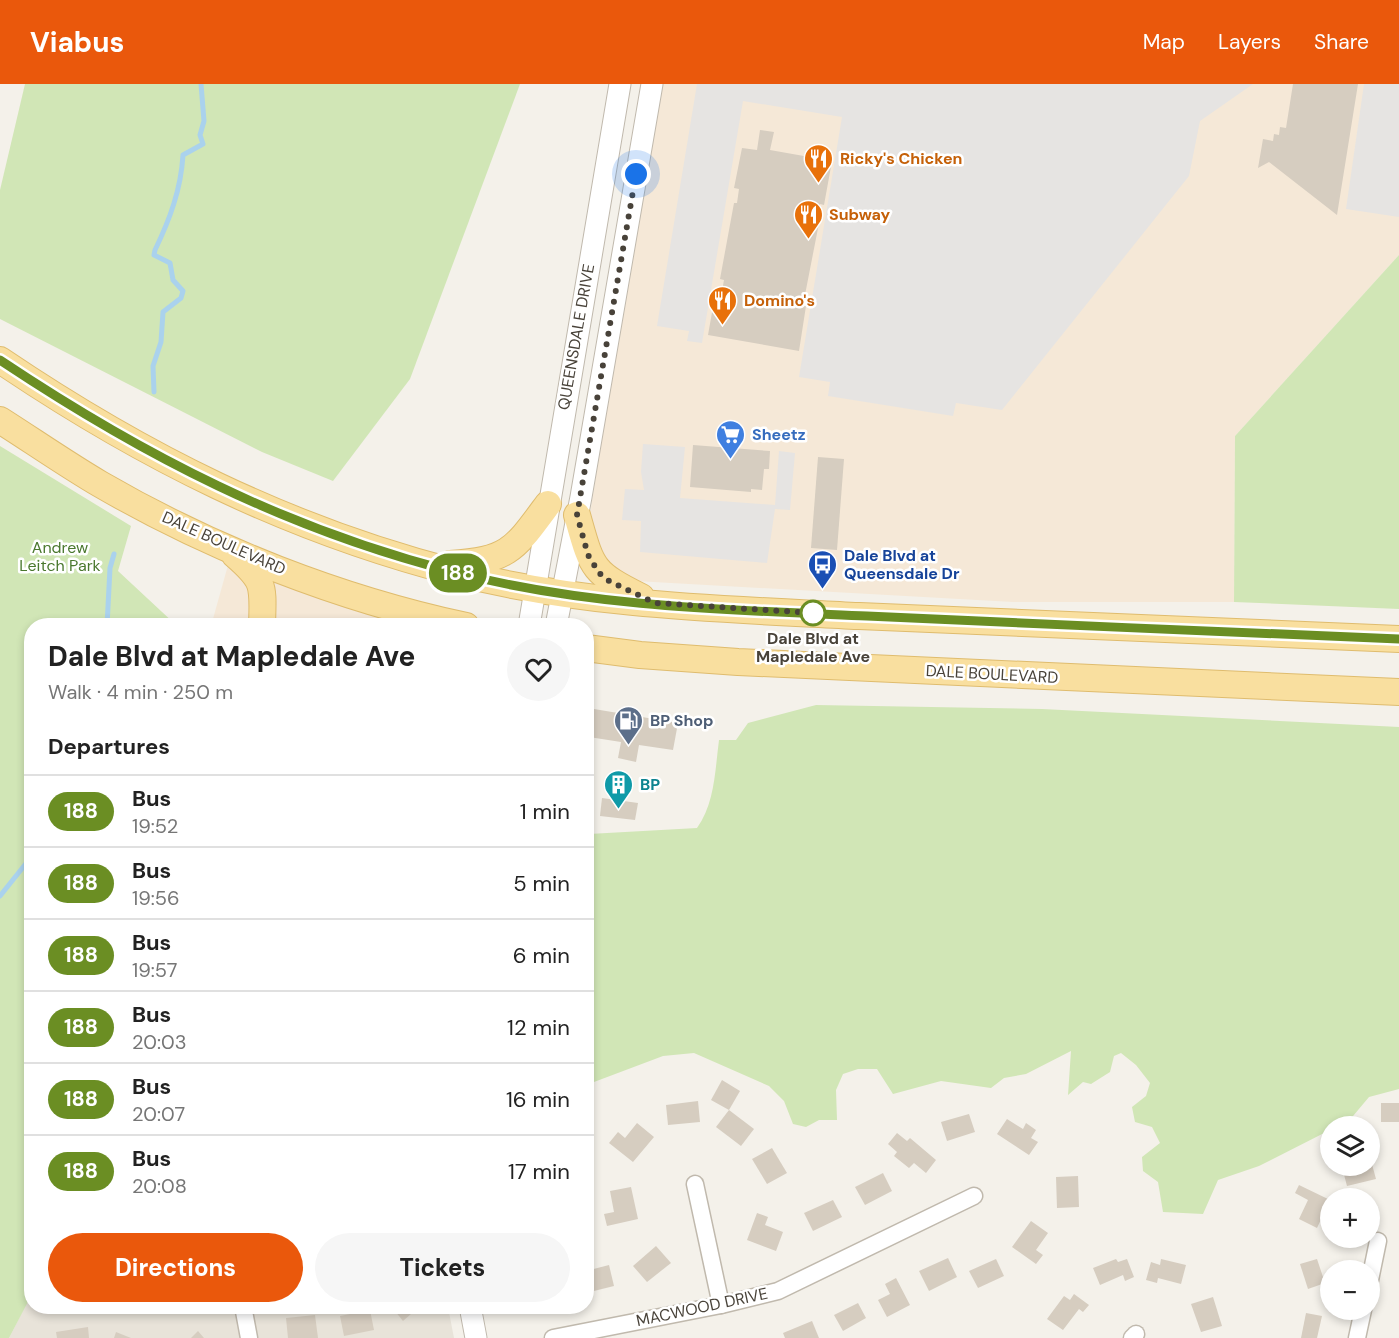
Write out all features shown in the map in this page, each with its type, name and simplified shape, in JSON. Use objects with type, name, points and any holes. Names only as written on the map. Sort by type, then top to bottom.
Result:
[{"type":"main road","points":[[0,360],[104,428],[232,494],[289,519],[428,565],[535,590],[655,603],[972,622],[1399,639]]},
{"type":"main road","name":"DALE BOULEVARD","points":[[0,420],[100,484],[223,545],[328,586],[438,618]]},
{"type":"main road","points":[[428,565],[480,562],[503,554],[522,539],[548,504]]},
{"type":"main road","points":[[577,515],[588,555],[599,573],[609,581],[655,603]]},
{"type":"main road","points":[[223,545],[258,578],[262,594],[262,618]]},
{"type":"main road","name":"DALE BOULEVARD","points":[[594,649],[640,655],[749,663],[1399,692]]},
{"type":"main road","points":[[594,664],[640,655]]},
{"type":"street","name":"QUEENSDALE DRIVE","points":[[530,618],[620,84]]},
{"type":"street","name":"QUEENSDALE DRIVE","points":[[558,618],[652,84]]},
{"type":"street","points":[[695,1184],[721,1305]]},
{"type":"street","name":"MACWOOD DRIVE","points":[[553,1338],[756,1298],[804,1280],[974,1197]]},
{"type":"street","points":[[244,1314],[249,1338]]},
{"type":"street","points":[[472,1314],[476,1338]]},
{"type":"street","points":[[1358,1338],[1361,1320]]},
{"type":"shaded area","points":[[658,84],[1399,84],[1399,255],[1235,436],[1234,602],[1013,602],[618,580],[586,539]]},
{"type":"shaded area","points":[[697,84],[1253,84],[1200,121],[1189,176],[1002,410],[956,403],[953,416],[828,396],[830,382],[799,377],[842,117],[743,101],[702,343],[687,341],[689,331],[657,326]]},
{"type":"shaded area","points":[[1364,84],[1399,84],[1399,217],[1346,209]]},
{"type":"shaded area","points":[[643,444],[685,447],[680,498],[775,505],[779,451],[795,453],[790,510],[775,509],[767,563],[640,552],[641,521],[622,520],[625,489],[644,490],[641,472]]},
{"type":"shaded area","points":[[230,558],[389,618],[213,618]]},
{"type":"shaded area","points":[[24,1308],[24,1314],[449,1314],[454,1338],[9,1338]]},
{"type":"green space","points":[[25,84],[520,84],[410,379],[333,481],[262,452],[0,319],[0,190]]},
{"type":"green space","points":[[1399,255],[1399,609],[1234,602],[1235,436]]},
{"type":"green space","name":"Andrew Leitch Park","points":[[0,446],[131,526],[118,571],[168,618],[24,618],[24,1309],[9,1338],[0,1338]]},
{"type":"green space","points":[[816,705],[1042,709],[1399,727],[1399,1089],[1369,1097],[1353,1116],[1320,1116],[1320,1135],[1259,1166],[1218,1180],[1203,1214],[1163,1212],[1158,1182],[1143,1171],[1142,1157],[1160,1143],[1152,1127],[1135,1122],[1132,1107],[1146,1096],[1150,1083],[1136,1065],[1121,1053],[1114,1056],[1110,1072],[1091,1084],[1083,1082],[1068,1095],[1071,1051],[1026,1074],[1004,1078],[991,1088],[941,1081],[893,1094],[877,1069],[858,1069],[843,1074],[836,1090],[837,1120],[819,1120],[806,1127],[793,1124],[784,1101],[769,1086],[694,1053],[663,1056],[594,1082],[594,834],[697,828],[711,797],[719,740],[736,740],[748,723]]},
{"type":"building","points":[[1293,84],[1358,84],[1337,215],[1269,162],[1258,168],[1263,139],[1273,141],[1274,134],[1279,135],[1280,127],[1286,128]]},
{"type":"building","points":[[760,130],[774,132],[770,150],[832,161],[824,205],[820,204],[818,217],[820,218],[803,305],[806,306],[799,351],[708,335],[716,290],[722,291],[724,280],[720,279],[734,203],[737,203],[739,189],[734,188],[742,148],[757,150]]},
{"type":"building","name":"Sheetz","points":[[693,445],[770,451],[769,469],[764,469],[762,490],[751,489],[751,492],[690,487]]},
{"type":"building","name":"Sheetz","points":[[818,457],[844,459],[837,550],[811,548]]},
{"type":"building","name":"BP","points":[[594,709],[678,723],[673,750],[639,745],[636,762],[618,758],[621,742],[594,738]]},
{"type":"building","name":"BP","points":[[602,798],[638,803],[635,820],[600,816]]},
{"type":"building","points":[[722,1080],[740,1091],[729,1110],[711,1100]]},
{"type":"building","points":[[698,1101],[700,1122],[668,1125],[666,1105]]},
{"type":"building","points":[[1381,1103],[1399,1103],[1399,1122],[1381,1122]]},
{"type":"building","points":[[729,1110],[754,1129],[741,1146],[716,1127]]},
{"type":"building","points":[[969,1114],[975,1132],[947,1141],[941,1122]]},
{"type":"building","points":[[1007,1119],[1023,1129],[1026,1123],[1036,1130],[1031,1138],[1038,1142],[1029,1155],[997,1134]]},
{"type":"building","points":[[637,1123],[654,1137],[633,1162],[609,1143],[618,1132],[625,1138]]},
{"type":"building","points":[[897,1133],[907,1141],[910,1138],[936,1160],[926,1173],[914,1163],[909,1168],[894,1156],[897,1152],[888,1144]]},
{"type":"building","points":[[772,1148],[787,1173],[767,1184],[752,1159]]},
{"type":"building","points":[[883,1173],[892,1191],[865,1205],[855,1187]]},
{"type":"building","points":[[1078,1176],[1079,1207],[1057,1208],[1056,1177]]},
{"type":"building","points":[[1344,1176],[1375,1176],[1376,1179],[1347,1186]]},
{"type":"building","points":[[1299,1185],[1320,1195],[1320,1222],[1317,1228],[1299,1219],[1308,1200],[1295,1193]]},
{"type":"building","points":[[631,1187],[638,1219],[607,1226],[604,1214],[614,1212],[610,1191]]},
{"type":"building","points":[[833,1200],[842,1217],[813,1231],[804,1213]]},
{"type":"building","points":[[757,1213],[768,1217],[765,1225],[783,1232],[776,1251],[747,1240]]},
{"type":"building","points":[[1031,1221],[1048,1233],[1036,1250],[1043,1255],[1036,1264],[1012,1247]]},
{"type":"building","points":[[656,1246],[671,1263],[647,1282],[633,1266]]},
{"type":"building","points":[[948,1258],[957,1277],[929,1291],[919,1271]]},
{"type":"building","points":[[996,1259],[1004,1276],[978,1288],[969,1271]]},
{"type":"building","points":[[1116,1259],[1118,1262],[1127,1259],[1134,1277],[1125,1281],[1123,1275],[1100,1285],[1093,1268]]},
{"type":"building","points":[[1161,1259],[1186,1265],[1181,1284],[1158,1278],[1157,1283],[1146,1280],[1151,1262],[1160,1265]]},
{"type":"building","points":[[1317,1259],[1320,1268],[1320,1285],[1308,1289],[1300,1264]]},
{"type":"building","points":[[609,1265],[614,1286],[594,1291],[594,1269]]},
{"type":"building","points":[[896,1278],[910,1305],[887,1317],[878,1300],[890,1294],[885,1284]]},
{"type":"building","points":[[1074,1294],[1089,1305],[1083,1312],[1079,1309],[1063,1330],[1047,1319],[1064,1296],[1070,1300]]},
{"type":"building","points":[[1213,1297],[1222,1326],[1201,1332],[1191,1304]]},
{"type":"building","points":[[858,1303],[866,1318],[843,1331],[834,1315]]},
{"type":"building","points":[[1306,1313],[1320,1316],[1317,1338],[1301,1338]]},
{"type":"building","points":[[371,1314],[374,1330],[344,1336],[340,1316]]},
{"type":"building","points":[[397,1314],[411,1314],[403,1321]]},
{"type":"building","points":[[315,1315],[318,1338],[288,1338],[286,1318]]},
{"type":"building","points":[[812,1321],[819,1338],[785,1338],[783,1333]]},
{"type":"building","points":[[88,1327],[89,1338],[57,1338],[56,1332]]},
{"type":"building","points":[[198,1331],[204,1338],[191,1338]]},
{"type":"building","points":[[116,1332],[131,1338],[114,1338]]},
{"type":"waterway","points":[[154,392],[153,366],[161,342],[163,312],[181,298],[183,291],[173,280],[170,263],[154,255],[174,204],[183,155],[203,144],[200,135],[204,121],[201,84]]},
{"type":"waterway","points":[[107,618],[110,568],[114,554]]},
{"type":"waterway","points":[[0,896],[24,866]]},
{"type":"bus line","name":"188","points":[[0,360],[104,428],[167,463],[242,499],[289,519],[404,558],[456,573],[535,590],[586,598],[772,611],[972,622],[1399,639]]},
{"type":"place","name":"Ricky's Chicken","points":[[819,184]]},
{"type":"place","name":"Subway","points":[[808,240]]},
{"type":"place","name":"Domino's","points":[[723,326]]},
{"type":"place","name":"Sheetz","points":[[731,460]]},
{"type":"place","name":"Dale Blvd at Queensdale Dr","points":[[823,590]]},
{"type":"place","name":"Dale Blvd at Mapledale Ave","points":[[813,613]]},
{"type":"place","name":"BP Shop","points":[[629,746]]},
{"type":"place","name":"BP","points":[[619,810]]},
{"type":"route","points":[[636,174],[577,515],[588,555],[604,578],[655,603],[813,613]]}]
